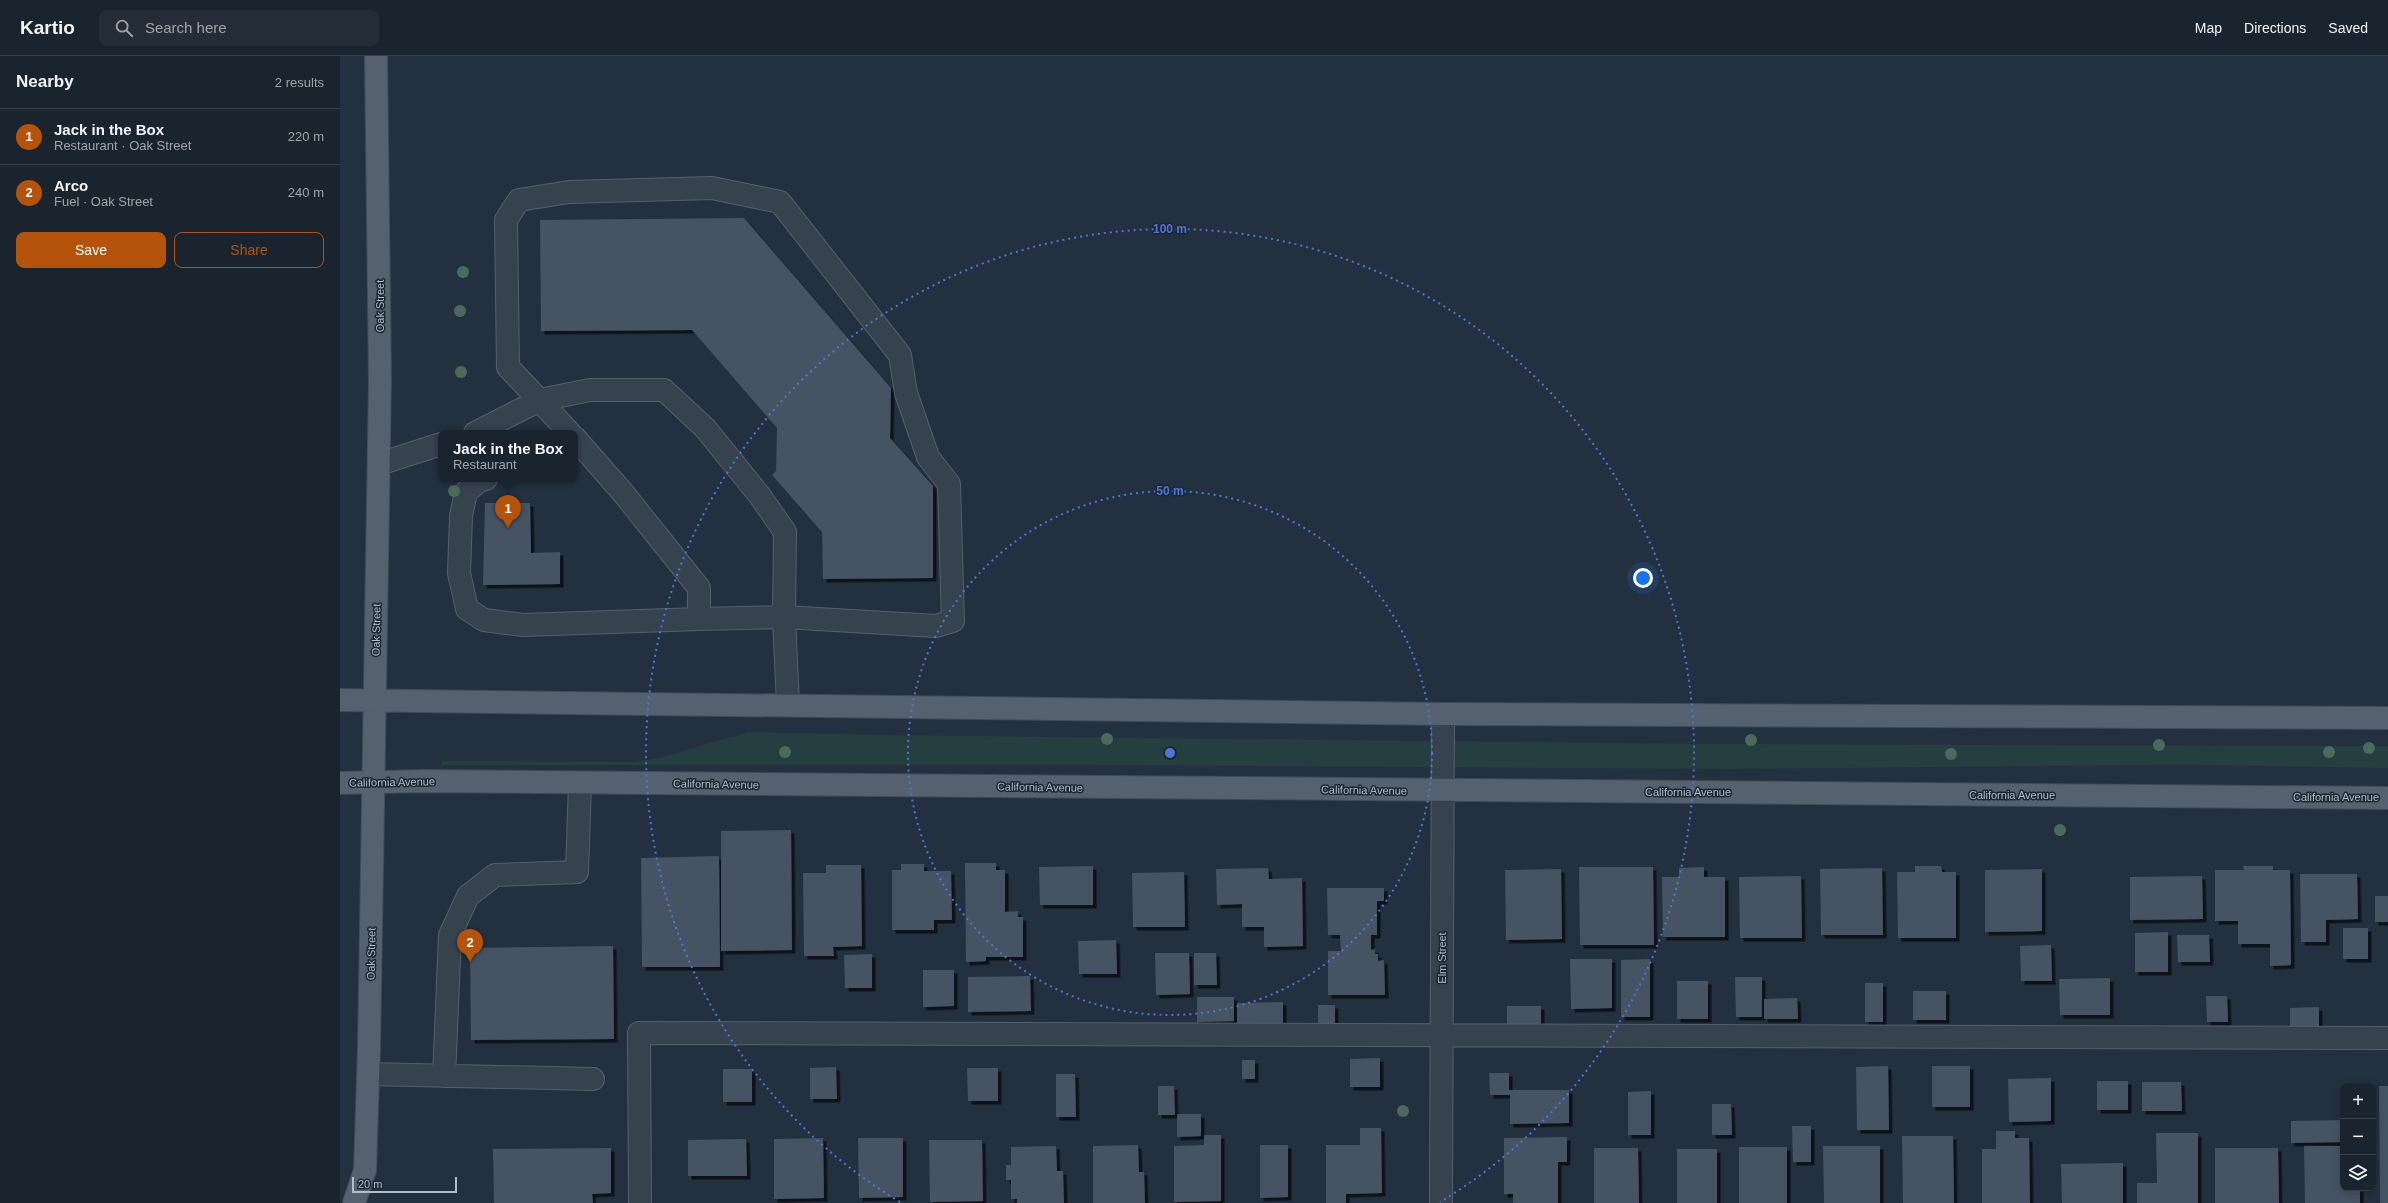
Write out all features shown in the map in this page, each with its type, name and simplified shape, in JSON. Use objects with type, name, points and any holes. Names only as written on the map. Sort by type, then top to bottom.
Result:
[{"type":"main road","name":"Oak Street","points":[[354,1203],[365,1170],[368,1074],[380,340],[376,64]]},
{"type":"main road","points":[[340,700],[1443,714],[2388,718]]},
{"type":"main road","name":"California Avenue","points":[[340,783],[423,781],[580,782],[1443,791],[2388,798]]},
{"type":"street","points":[[478,482],[466,492],[461,516],[459,573],[467,609],[484,620],[523,625],[784,617],[936,626],[952,621],[949,484],[928,458],[906,394],[900,355],[780,202],[712,188],[569,192],[519,200],[506,220],[508,367],[567,430]]},
{"type":"street","points":[[482,430],[540,400],[590,390],[664,390],[705,428],[760,496],[785,532],[784,617],[788,705]]},
{"type":"street","points":[[379,464],[438,445]]},
{"type":"street","points":[[578,447],[624,494],[699,588],[699,619]]},
{"type":"street","name":"Elm Street","points":[[1441,1203],[1443,714]]},
{"type":"street","points":[[444,1076],[450,935],[468,896],[495,875],[577,872],[580,782]]},
{"type":"street","points":[[640,1203],[639,1033],[2388,1038]]},
{"type":"street","points":[[368,1074],[593,1078]]},
{"type":"green space","points":[[748,732],[884,735],[1720,744],[2388,746],[2388,768],[2180,765],[1728,769],[1060,765],[442,765],[442,761],[635,762],[663,757]]},
{"type":"building","points":[[744,218],[891,388],[890,438],[933,486],[933,578],[823,579],[822,532],[772,475],[776,471],[777,428],[692,330],[541,331],[540,220]]},
{"type":"building","points":[[485,503],[530,503],[531,553],[560,552],[560,584],[483,585]]},
{"type":"building","points":[[791,830],[792,950],[721,951],[721,831]]},
{"type":"building","points":[[719,856],[720,967],[642,967],[641,858]]},
{"type":"building","points":[[965,863],[996,863],[996,870],[1005,870],[1005,912],[1018,911],[1018,917],[1023,917],[1023,957],[986,957],[986,961],[966,962]]},
{"type":"building","points":[[901,864],[924,864],[924,871],[951,871],[952,920],[934,920],[934,930],[892,930],[892,870],[901,870]]},
{"type":"building","points":[[826,865],[861,865],[862,946],[833,947],[834,956],[804,956],[803,873],[826,873]]},
{"type":"building","points":[[1093,866],[1093,905],[1040,905],[1039,867]]},
{"type":"building","points":[[1915,866],[1941,866],[1942,872],[1956,872],[1956,938],[1898,938],[1897,872],[1915,872]]},
{"type":"building","points":[[2243,866],[2273,866],[2273,870],[2290,870],[2291,965],[2270,966],[2270,944],[2238,944],[2238,921],[2215,921],[2215,870],[2244,870]]},
{"type":"building","points":[[1579,867],[1653,867],[1654,945],[1580,945]]},
{"type":"building","points":[[1704,867],[1704,877],[1725,877],[1725,937],[1663,937],[1662,877],[1679,877],[1679,868]]},
{"type":"building","points":[[1268,868],[1269,879],[1302,878],[1303,946],[1264,947],[1264,927],[1242,927],[1242,904],[1217,905],[1216,869]]},
{"type":"building","points":[[1882,868],[1883,935],[1821,935],[1820,869]]},
{"type":"building","points":[[1561,869],[1562,939],[1506,940],[1505,870]]},
{"type":"building","points":[[2042,869],[2042,931],[1985,932],[1985,870]]},
{"type":"building","points":[[1184,872],[1185,927],[1133,927],[1132,873]]},
{"type":"building","points":[[2300,874],[2357,874],[2358,919],[2326,920],[2326,942],[2301,942]]},
{"type":"building","points":[[1801,876],[1802,938],[1740,938],[1739,877]]},
{"type":"building","points":[[2202,876],[2203,919],[2130,920],[2130,877]]},
{"type":"building","points":[[1327,888],[1384,888],[1384,901],[1377,901],[1377,935],[1371,935],[1371,950],[1375,949],[1375,954],[1378,954],[1378,961],[1384,960],[1385,995],[1328,995],[1328,951],[1341,951],[1340,935],[1328,935]]},
{"type":"building","points":[[2375,896],[2388,896],[2388,922],[2375,922]]},
{"type":"building","points":[[2343,928],[2368,928],[2368,959],[2343,959]]},
{"type":"building","points":[[2168,932],[2168,972],[2135,972],[2135,933]]},
{"type":"building","points":[[2177,935],[2209,935],[2210,962],[2178,962]]},
{"type":"building","points":[[1116,940],[1117,974],[1079,974],[1078,941]]},
{"type":"building","points":[[2051,945],[2052,981],[2021,981],[2020,946]]},
{"type":"building","points":[[613,946],[614,1039],[471,1040],[470,948]]},
{"type":"building","points":[[1155,953],[1189,953],[1190,994],[1156,995]]},
{"type":"building","points":[[1194,953],[1216,953],[1217,985],[1194,985]]},
{"type":"building","points":[[872,954],[872,988],[845,988],[844,955]]},
{"type":"building","points":[[1570,959],[1612,959],[1612,1008],[1571,1009]]},
{"type":"building","points":[[1650,959],[1650,1017],[1621,1017],[1621,960]]},
{"type":"building","points":[[923,970],[954,970],[954,1006],[923,1007]]},
{"type":"building","points":[[1030,976],[1031,1011],[968,1012],[968,977]]},
{"type":"building","points":[[1735,977],[1762,977],[1762,1017],[1736,1017]]},
{"type":"building","points":[[2110,978],[2110,1015],[2060,1015],[2059,979]]},
{"type":"building","points":[[1677,981],[1708,981],[1708,1019],[1677,1019]]},
{"type":"building","points":[[1865,983],[1883,983],[1883,1022],[1865,1022]]},
{"type":"building","points":[[1913,991],[1946,991],[1946,1020],[1913,1020]]},
{"type":"building","points":[[2206,996],[2227,996],[2228,1022],[2207,1022]]},
{"type":"building","points":[[1197,997],[1234,997],[1234,1021],[1197,1022]]},
{"type":"building","points":[[1797,998],[1798,1019],[1764,1019],[1764,999]]},
{"type":"building","points":[[1283,1002],[1283,1023],[1237,1023],[1237,1003]]},
{"type":"building","points":[[1318,1005],[1335,1005],[1335,1024],[1318,1024]]},
{"type":"building","points":[[1507,1006],[1541,1006],[1541,1025],[1507,1025]]},
{"type":"building","points":[[2319,1007],[2319,1027],[2290,1027],[2290,1008]]},
{"type":"building","points":[[1380,1058],[1380,1087],[1350,1087],[1350,1059]]},
{"type":"building","points":[[1242,1060],[1255,1060],[1255,1079],[1242,1079]]},
{"type":"building","points":[[1888,1066],[1889,1130],[1857,1130],[1856,1067]]},
{"type":"building","points":[[1932,1066],[1970,1066],[1970,1107],[1932,1107]]},
{"type":"building","points":[[836,1067],[837,1099],[810,1099],[810,1068]]},
{"type":"building","points":[[967,1068],[998,1068],[998,1101],[968,1101]]},
{"type":"building","points":[[723,1069],[752,1069],[752,1102],[723,1102]]},
{"type":"building","points":[[1489,1073],[1509,1073],[1509,1090],[1569,1090],[1569,1123],[1510,1124],[1510,1095],[1490,1095]]},
{"type":"building","points":[[1056,1074],[1075,1074],[1076,1117],[1056,1117]]},
{"type":"building","points":[[2051,1078],[2051,1121],[2009,1122],[2008,1079]]},
{"type":"building","points":[[2097,1081],[2128,1081],[2128,1110],[2097,1110]]},
{"type":"building","points":[[2142,1082],[2181,1082],[2182,1111],[2142,1111]]},
{"type":"building","points":[[1158,1086],[1174,1086],[1175,1115],[1158,1115]]},
{"type":"building","points":[[2379,1086],[2388,1086],[2388,1203],[2380,1203]]},
{"type":"building","points":[[1651,1091],[1651,1135],[1628,1135],[1628,1092]]},
{"type":"building","points":[[1712,1104],[1731,1104],[1732,1135],[1712,1135]]},
{"type":"building","points":[[1177,1114],[1201,1114],[1201,1136],[1177,1137]]},
{"type":"building","points":[[2340,1120],[2340,1142],[2291,1143],[2291,1121]]},
{"type":"building","points":[[1792,1126],[1811,1126],[1811,1162],[1793,1162]]},
{"type":"building","points":[[1360,1128],[1381,1128],[1382,1193],[1346,1194],[1346,1203],[1326,1203],[1326,1145],[1360,1145]]},
{"type":"building","points":[[1996,1131],[2015,1131],[2015,1138],[2029,1138],[2030,1203],[1982,1203],[1982,1149],[1996,1149]]},
{"type":"building","points":[[2156,1133],[2198,1133],[2198,1203],[2137,1203],[2137,1183],[2157,1183]]},
{"type":"building","points":[[1204,1135],[1221,1135],[1221,1201],[1174,1202],[1174,1146],[1204,1145]]},
{"type":"building","points":[[1902,1136],[1953,1136],[1954,1203],[1903,1203]]},
{"type":"building","points":[[1567,1137],[1567,1162],[1558,1162],[1558,1203],[1513,1203],[1513,1194],[1504,1194],[1504,1138]]},
{"type":"building","points":[[823,1138],[824,1198],[774,1199],[774,1139]]},
{"type":"building","points":[[858,1138],[903,1138],[903,1197],[859,1198]]},
{"type":"building","points":[[746,1139],[747,1176],[688,1176],[688,1140]]},
{"type":"building","points":[[929,1140],[982,1140],[983,1201],[930,1202]]},
{"type":"building","points":[[1138,1145],[1139,1172],[1144,1172],[1145,1203],[1093,1203],[1093,1146]]},
{"type":"building","points":[[1260,1145],[1288,1145],[1288,1197],[1260,1198]]},
{"type":"building","points":[[1056,1146],[1057,1171],[1063,1171],[1064,1203],[1017,1203],[1017,1199],[1011,1199],[1011,1180],[1006,1180],[1006,1165],[1011,1165],[1011,1147]]},
{"type":"building","points":[[1823,1146],[1880,1146],[1880,1203],[1824,1203]]},
{"type":"building","points":[[2304,1146],[2340,1146],[2340,1191],[2360,1191],[2360,1203],[2305,1203]]},
{"type":"building","points":[[1739,1147],[1787,1147],[1787,1203],[1739,1203]]},
{"type":"building","points":[[611,1148],[611,1193],[592,1194],[593,1203],[494,1203],[493,1149]]},
{"type":"building","points":[[1594,1148],[1638,1148],[1639,1203],[1594,1203]]},
{"type":"building","points":[[2215,1148],[2278,1148],[2279,1203],[2215,1203]]},
{"type":"building","points":[[1677,1149],[1717,1149],[1717,1203],[1677,1203]]},
{"type":"building","points":[[2123,1163],[2123,1203],[2062,1203],[2061,1164]]},
{"type":"place","name":"Jack in the Box","points":[[508,528]]},
{"type":"place","name":"Arco","points":[[470,962]]}]
